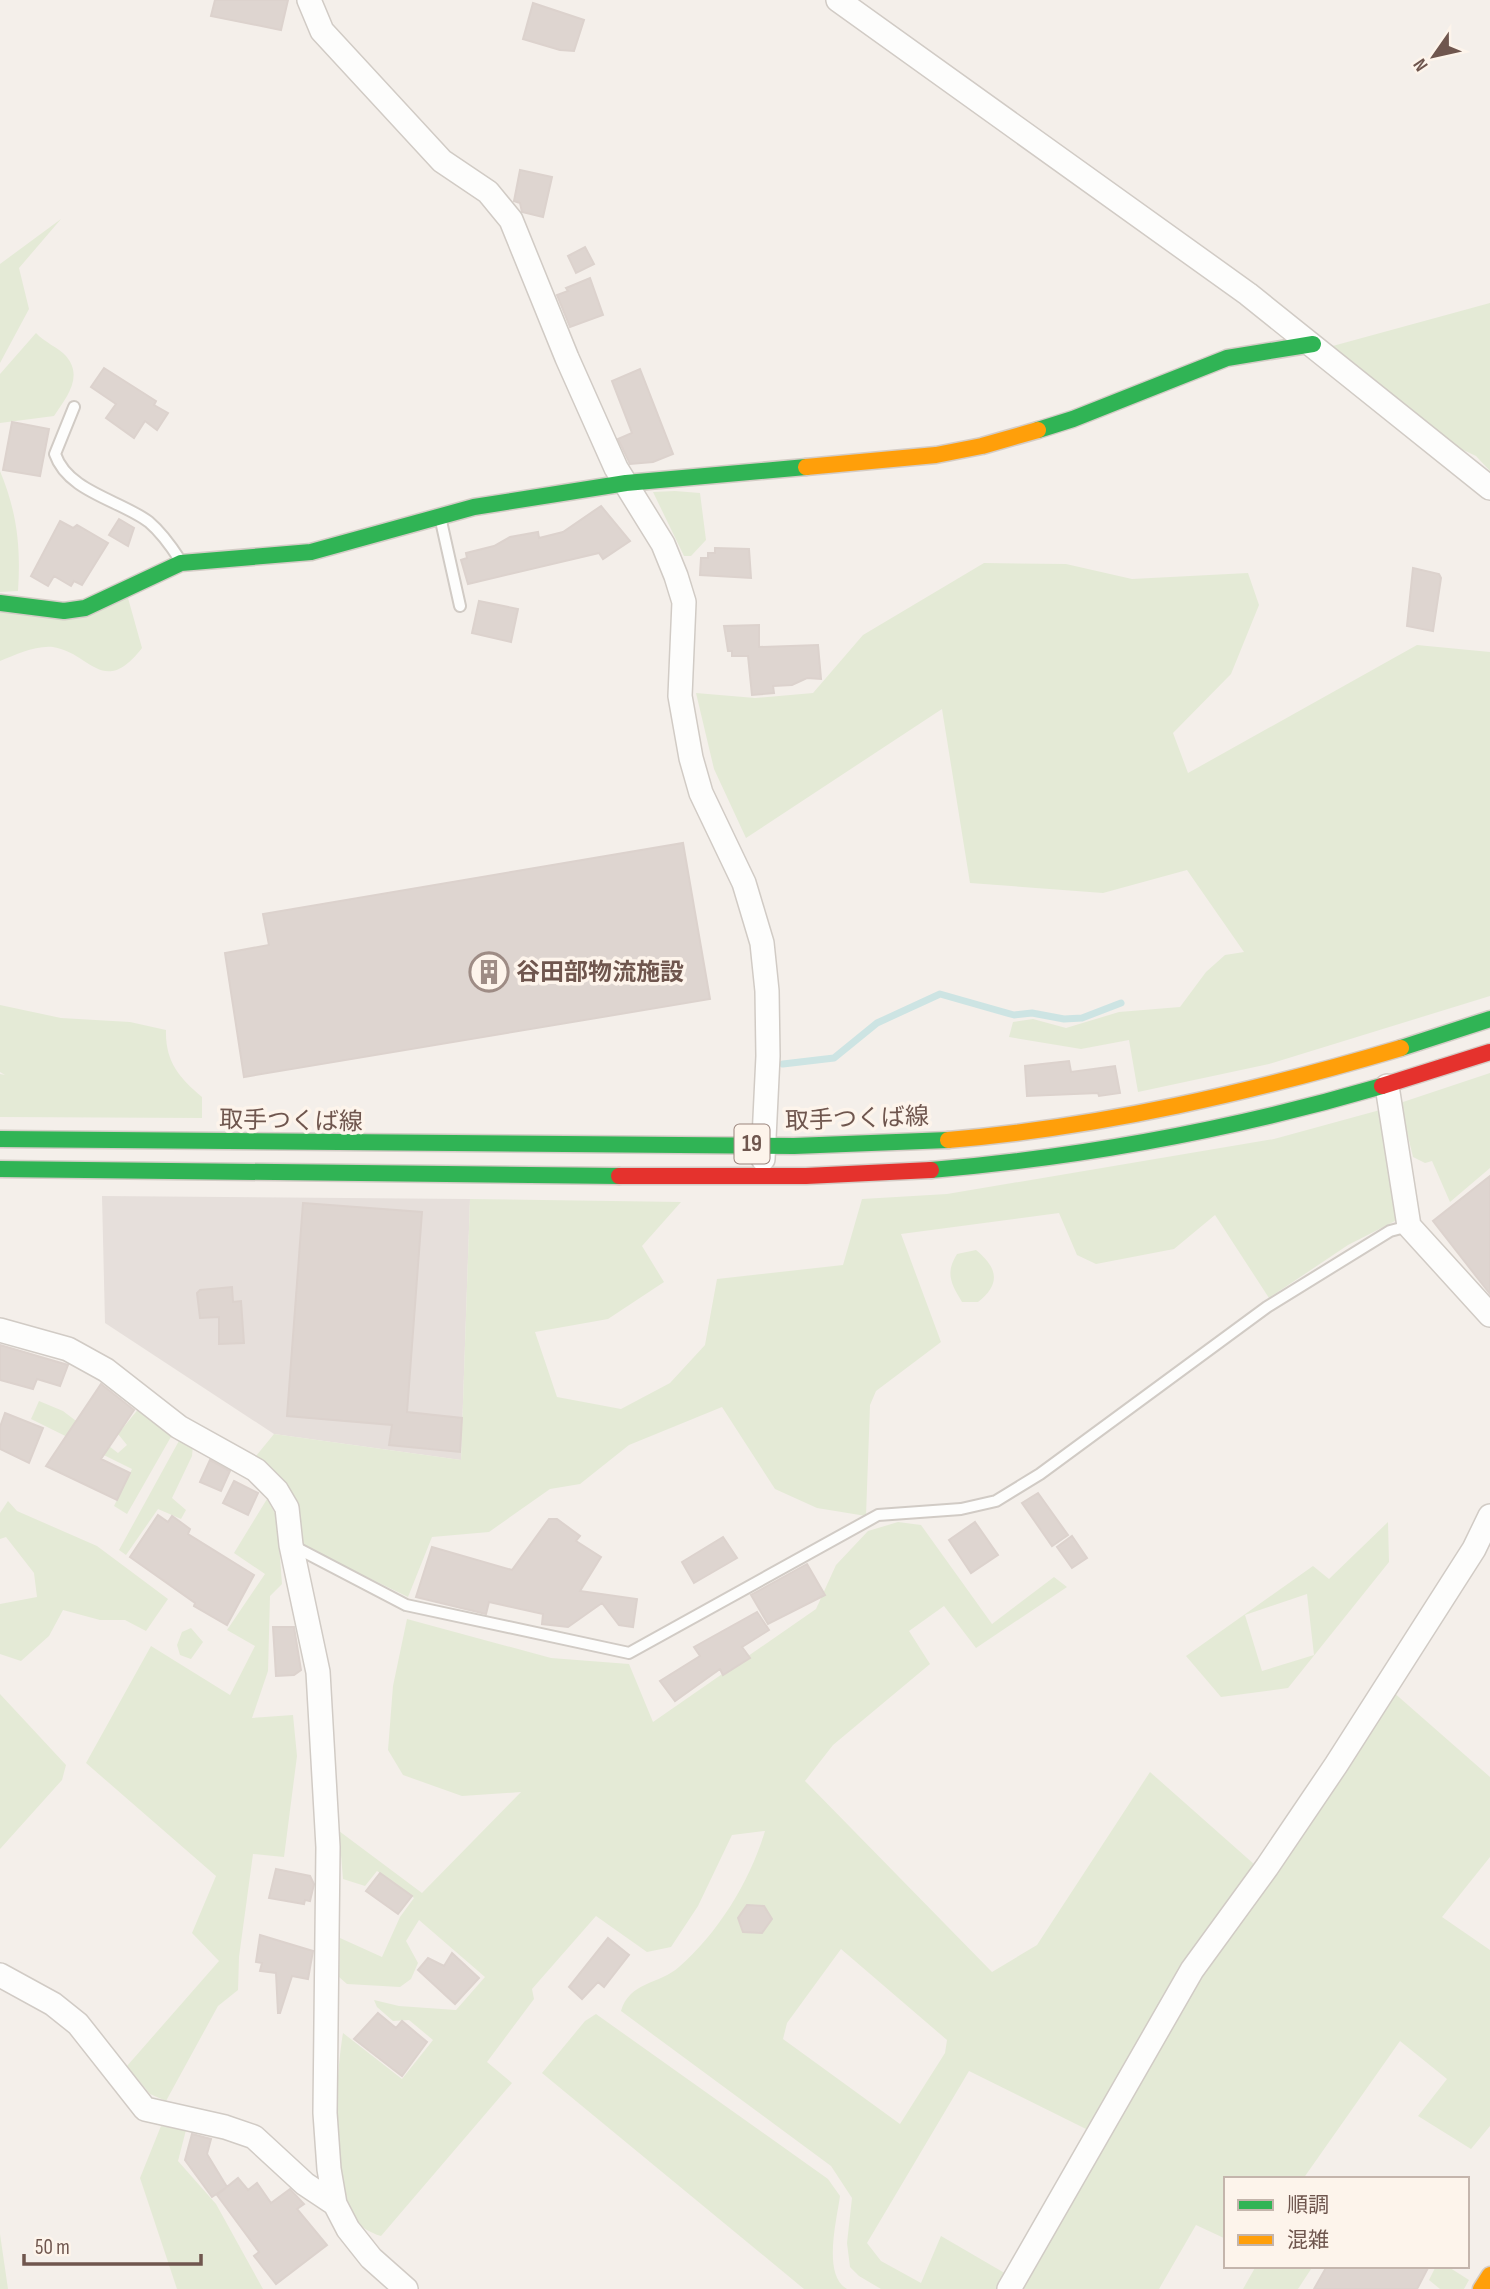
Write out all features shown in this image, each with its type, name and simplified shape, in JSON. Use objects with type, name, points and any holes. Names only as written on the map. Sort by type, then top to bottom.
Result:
[{"type":"main road","points":[[0,603],[64,611],[85,608],[181,562],[311,552],[340,546],[440,515],[626,482],[936,455],[982,446],[1073,419],[1227,359],[1313,344]]},
{"type":"main road","name":"取手つくば線","points":[[0,1139],[298,1144],[763,1144],[965,1139],[1101,1120],[1243,1094],[1388,1054],[1490,1020]]},
{"type":"main road","name":"取手つくば線","points":[[0,1169],[764,1178],[864,1175],[970,1167],[1109,1149],[1255,1121],[1387,1086],[1490,1052]]},
{"type":"main road","points":[[1481,2289],[1490,2275]]},
{"type":"street","points":[[309,0],[322,31],[442,160],[488,192],[511,219],[567,358],[616,468],[663,544],[682,592],[683,655],[680,695],[691,758],[701,793],[744,883],[762,943],[767,991],[768,1056],[763,1144],[764,1178]]},
{"type":"street","points":[[838,0],[1248,294],[1490,488]]},
{"type":"street","points":[[1387,1086],[1409,1226],[1490,1315]]},
{"type":"street","points":[[0,1330],[68,1349],[106,1370],[179,1427],[256,1470],[277,1492],[287,1508],[291,1545],[317,1672],[328,1847],[325,2113],[335,2204],[348,2229],[371,2258],[406,2289]]},
{"type":"street","points":[[1009,2289],[1192,1970],[1267,1867],[1336,1765],[1474,1549],[1490,1516]]},
{"type":"street","points":[[0,1975],[53,2004],[78,2024],[145,2109],[225,2127],[254,2137],[305,2184],[335,2204]]},
{"type":"lane","points":[[74,407],[54,454],[60,469],[84,486],[147,520],[160,532],[181,562]]},
{"type":"lane","points":[[440,515],[460,606]]},
{"type":"lane","points":[[291,1545],[406,1605],[629,1653],[878,1515],[961,1509],[996,1501],[1040,1474],[1266,1307],[1390,1231],[1409,1226]]},
{"type":"shaded area","points":[[102,1196],[470,1199],[461,1460],[274,1434],[105,1323]]},
{"type":"green space","points":[[61,219],[19,268],[29,309],[0,363],[0,264]]},
{"type":"green space","points":[[1490,303],[1490,471],[1476,456],[1446,442],[1329,347]]},
{"type":"green space","points":[[36,333],[66,356],[73,372],[71,387],[54,416],[0,423],[0,374]]},
{"type":"green space","points":[[0,471],[16,530],[18,591],[0,592]]},
{"type":"green space","points":[[653,492],[700,493],[706,540],[691,556],[684,556]]},
{"type":"green space","points":[[984,563],[1066,564],[1132,579],[1248,573],[1259,605],[1231,674],[1173,733],[1188,773],[1417,645],[1490,652],[1490,996],[1269,1064],[1138,1092],[1129,1040],[1081,1049],[1009,1037],[1013,1022],[1033,1019],[1066,1028],[1119,1012],[1180,1007],[1206,972],[1225,955],[1244,952],[1187,870],[1103,893],[970,883],[942,709],[746,838],[714,769],[696,693],[755,698],[813,693],[863,635]]},
{"type":"green space","points":[[128,598],[142,648],[129,663],[117,670],[97,668],[53,647],[33,649],[0,661],[0,612]]},
{"type":"green space","points":[[0,1005],[61,1018],[130,1022],[166,1030],[168,1051],[175,1068],[202,1097],[202,1118],[0,1117],[0,1074],[5,1075],[0,1072]]},
{"type":"green space","points":[[1490,1073],[1490,1168],[1450,1202],[1432,1161],[1425,1163],[1413,1157],[1400,1103]]},
{"type":"green space","points":[[1380,1110],[1397,1220],[1348,1245],[1269,1298],[1215,1215],[1174,1249],[1096,1264],[1077,1255],[1059,1213],[901,1234],[941,1342],[876,1391],[870,1405],[866,1516],[817,1508],[775,1489],[722,1407],[629,1445],[580,1484],[550,1489],[489,1532],[432,1537],[408,1597],[301,1545],[298,1517],[290,1494],[277,1474],[256,1456],[274,1434],[461,1460],[470,1199],[681,1202],[642,1246],[664,1282],[608,1319],[535,1332],[557,1397],[621,1409],[670,1383],[705,1345],[717,1279],[843,1265],[862,1199],[947,1194],[1274,1139]]},
{"type":"green space","points":[[976,1250],[989,1263],[994,1276],[993,1282],[978,1302],[962,1302],[952,1284],[951,1267],[957,1254]]},
{"type":"green space","points":[[39,1401],[63,1411],[118,1453],[127,1445],[118,1434],[140,1407],[172,1435],[127,1514],[114,1506],[132,1469],[31,1419]]},
{"type":"green space","points":[[180,1439],[193,1445],[192,1456],[172,1498],[186,1510],[181,1519],[158,1509],[126,1555],[119,1550]]},
{"type":"green space","points":[[267,1499],[277,1517],[282,1584],[270,1596],[268,1671],[252,1718],[293,1715],[297,1756],[284,1857],[253,1854],[239,1957],[238,1990],[218,2006],[166,2101],[150,2094],[127,2066],[219,1961],[192,1933],[216,1876],[86,1763],[151,1646],[230,1695],[255,1646],[227,1630],[265,1574],[234,1553]]},
{"type":"green space","points":[[8,1501],[17,1511],[97,1546],[168,1599],[146,1631],[125,1620],[100,1620],[63,1610],[49,1636],[21,1661],[0,1654],[0,1604],[37,1597],[34,1573],[6,1537],[0,1539],[0,1513]]},
{"type":"green space","points":[[898,1522],[921,1525],[992,1624],[1054,1577],[1067,1587],[976,1648],[944,1606],[909,1631],[930,1664],[833,1745],[805,1781],[992,1972],[1037,1945],[1150,1772],[1255,1865],[1171,1990],[1086,2129],[969,2071],[867,2243],[881,2261],[921,2283],[941,2236],[1008,2275],[999,2289],[881,2289],[859,2276],[850,2267],[847,2243],[852,2198],[831,2166],[621,2011],[631,1994],[679,1967],[720,1922],[742,1887],[765,1831],[732,1835],[698,1906],[671,1947],[647,1952],[596,1916],[532,1989],[534,1999],[487,2062],[512,2083],[381,2236],[364,2228],[351,2215],[339,2177],[336,2126],[343,2033],[402,2079],[433,2040],[409,2020],[393,2021],[377,2007],[374,2000],[399,2006],[456,2010],[485,1977],[419,1920],[406,1941],[418,1963],[411,1979],[400,1987],[347,1984],[339,1977],[340,1938],[382,1957],[400,1917],[414,1898],[377,1871],[365,1886],[343,1879],[339,1831],[422,1893],[521,1792],[462,1796],[403,1775],[388,1750],[393,1686],[407,1619],[551,1658],[629,1664],[653,1722],[816,1609],[836,1565],[868,1531]],"holes":[[[841,1949],[947,2040],[945,2053],[900,2124],[783,2039],[787,2023]]]},
{"type":"green space","points":[[1388,1522],[1389,1562],[1288,1688],[1221,1697],[1186,1656],[1313,1566],[1329,1579]],"holes":[[[1307,1594],[1314,1655],[1262,1671],[1245,1615]]]},
{"type":"green space","points":[[191,1628],[203,1642],[191,1659],[180,1655],[177,1645],[182,1632]]},
{"type":"green space","points":[[1392,1691],[1490,1777],[1490,1857],[1442,1917],[1490,1950],[1490,2126],[1471,2149],[1418,2116],[1447,2079],[1400,2041],[1304,2177],[1224,2177],[1224,2238],[1196,2225],[1159,2289],[1019,2289],[1196,1974]]},
{"type":"green space","points":[[0,1694],[66,1765],[62,1780],[0,1849]]},
{"type":"green space","points":[[596,2014],[828,2179],[840,2196],[833,2246],[835,2272],[839,2282],[847,2289],[804,2289],[542,2073],[585,2021]]},
{"type":"green space","points":[[161,2126],[186,2130],[178,2161],[216,2204],[263,2289],[177,2289],[140,2178]]},
{"type":"green space","points":[[0,2234],[8,2289],[0,2289]]},
{"type":"green space","points":[[1255,2268],[1312,2268],[1298,2289],[1243,2289]]},
{"type":"green space","points":[[1435,2268],[1450,2268],[1469,2280],[1464,2289],[1440,2289],[1429,2280]]},
{"type":"building","points":[[215,0],[288,0],[281,30],[211,16]]},
{"type":"building","points":[[533,3],[584,20],[574,51],[560,50],[523,39]]},
{"type":"building","points":[[520,170],[552,177],[543,217],[522,212],[520,203],[514,201]]},
{"type":"building","points":[[585,247],[594,264],[576,273],[568,256]]},
{"type":"building","points":[[590,278],[603,315],[570,327],[557,295],[568,291],[566,288]]},
{"type":"building","points":[[104,368],[156,401],[154,405],[168,413],[157,430],[145,421],[134,438],[106,418],[116,404],[91,387]]},
{"type":"building","points":[[640,369],[673,454],[653,462],[630,464],[618,439],[632,433],[612,381]]},
{"type":"building","points":[[12,422],[49,429],[40,476],[3,470]]},
{"type":"building","points":[[601,506],[630,541],[603,559],[599,553],[468,584],[461,560],[467,558],[466,553],[494,546],[510,537],[538,532],[539,538],[563,532]]},
{"type":"building","points":[[119,519],[134,528],[128,546],[109,535]]},
{"type":"building","points":[[60,521],[73,528],[77,525],[108,543],[82,585],[74,581],[71,586],[54,576],[48,586],[31,576]]},
{"type":"building","points":[[715,548],[749,549],[751,578],[700,575],[701,558],[708,558],[708,553],[715,553]]},
{"type":"building","points":[[1413,568],[1439,574],[1441,578],[1433,631],[1407,626]]},
{"type":"building","points":[[479,601],[518,609],[511,642],[472,633]]},
{"type":"building","points":[[759,625],[759,647],[818,645],[821,679],[807,678],[792,685],[773,686],[774,693],[752,695],[748,656],[732,656],[732,651],[728,651],[724,626]]},
{"type":"building","name":"谷田部物流施設","points":[[683,843],[710,999],[244,1077],[225,953],[269,945],[263,914]]},
{"type":"building","points":[[1069,1061],[1071,1072],[1115,1066],[1120,1093],[1099,1096],[1098,1093],[1027,1096],[1025,1066]]},
{"type":"building","points":[[1490,1176],[1490,1294],[1433,1221]]},
{"type":"building","points":[[303,1203],[422,1212],[407,1412],[462,1418],[460,1452],[389,1445],[392,1425],[287,1416]]},
{"type":"building","points":[[232,1287],[233,1302],[241,1301],[244,1343],[219,1344],[219,1317],[200,1318],[197,1293],[200,1290]]},
{"type":"building","points":[[0,1345],[68,1365],[60,1386],[37,1379],[33,1389],[0,1380]]},
{"type":"building","points":[[101,1384],[134,1410],[101,1459],[130,1473],[117,1500],[46,1466]]},
{"type":"building","points":[[5,1413],[43,1428],[29,1463],[0,1449],[0,1427]]},
{"type":"building","points":[[210,1460],[230,1471],[221,1491],[200,1482]]},
{"type":"building","points":[[234,1481],[258,1493],[248,1515],[223,1503]]},
{"type":"building","points":[[1038,1493],[1068,1535],[1052,1546],[1022,1503]]},
{"type":"building","points":[[158,1515],[168,1522],[172,1516],[190,1529],[188,1534],[254,1575],[227,1625],[194,1606],[195,1603],[130,1557]]},
{"type":"building","points":[[549,1519],[557,1519],[580,1536],[576,1541],[601,1557],[580,1591],[637,1599],[633,1627],[619,1625],[602,1603],[568,1627],[542,1624],[543,1614],[489,1602],[486,1614],[416,1597],[432,1547],[512,1570]]},
{"type":"building","points":[[975,1522],[998,1555],[971,1573],[949,1540]]},
{"type":"building","points":[[1072,1536],[1087,1558],[1072,1568],[1057,1547]]},
{"type":"building","points":[[723,1537],[737,1558],[694,1583],[682,1562]]},
{"type":"building","points":[[807,1564],[825,1595],[768,1624],[751,1595]]},
{"type":"building","points":[[757,1612],[769,1630],[742,1647],[750,1658],[723,1675],[720,1669],[675,1701],[660,1681],[700,1656],[694,1647]]},
{"type":"building","points":[[273,1627],[294,1627],[301,1670],[294,1675],[276,1676]]},
{"type":"building","points":[[276,1869],[310,1876],[314,1884],[310,1901],[305,1900],[304,1904],[269,1898]]},
{"type":"building","points":[[380,1873],[412,1896],[398,1914],[366,1891]]},
{"type":"building","points":[[747,1905],[764,1906],[772,1919],[762,1933],[743,1932],[738,1918]]},
{"type":"building","points":[[260,1935],[313,1951],[308,1979],[292,1976],[280,2013],[276,1973],[260,1971],[262,1963],[256,1962]]},
{"type":"building","points":[[608,1938],[629,1955],[604,1987],[598,1982],[582,1999],[569,1987]]},
{"type":"building","points":[[452,1953],[479,1978],[455,2004],[418,1970],[428,1958],[444,1966]]},
{"type":"building","points":[[378,2013],[396,2028],[402,2021],[427,2042],[402,2076],[354,2039]]},
{"type":"building","points":[[192,2134],[211,2139],[207,2154],[227,2187],[212,2197],[185,2160]]},
{"type":"building","points":[[238,2178],[248,2190],[257,2183],[271,2203],[290,2189],[304,2204],[297,2209],[327,2245],[276,2284],[254,2256],[259,2252],[217,2195]]},
{"type":"building","points":[[1326,2268],[1428,2268],[1417,2289],[1314,2289]]},
{"type":"waterway","points":[[783,1064],[834,1058],[877,1023],[940,994],[1014,1015],[1032,1013],[1064,1019],[1082,1018],[1121,1003]]},
{"type":"traffic: fast","points":[[1038,430],[1073,419],[1227,358],[1313,344]]},
{"type":"traffic: fast","points":[[0,603],[64,611],[85,608],[181,563],[311,552],[474,507],[626,483],[806,467]]},
{"type":"traffic: fast","points":[[1401,1048],[1490,1019]]},
{"type":"traffic: fast","points":[[931,1170],[1045,1157],[1159,1139],[1271,1115],[1382,1086]]},
{"type":"traffic: fast","points":[[0,1139],[794,1146],[948,1140]]},
{"type":"traffic: fast","points":[[0,1169],[619,1176]]},
{"type":"traffic: slow","points":[[806,467],[936,455],[982,446],[1038,430]]},
{"type":"traffic: slow","points":[[948,1140],[1063,1126],[1177,1106],[1401,1048]]},
{"type":"traffic: slow","points":[[1481,2289],[1490,2275]]},
{"type":"traffic: jam","points":[[1382,1086],[1490,1052]]},
{"type":"traffic: jam","points":[[619,1176],[806,1176],[931,1170]]},
{"type":"place","name":"谷田部物流施設","points":[[489,972]]}]
